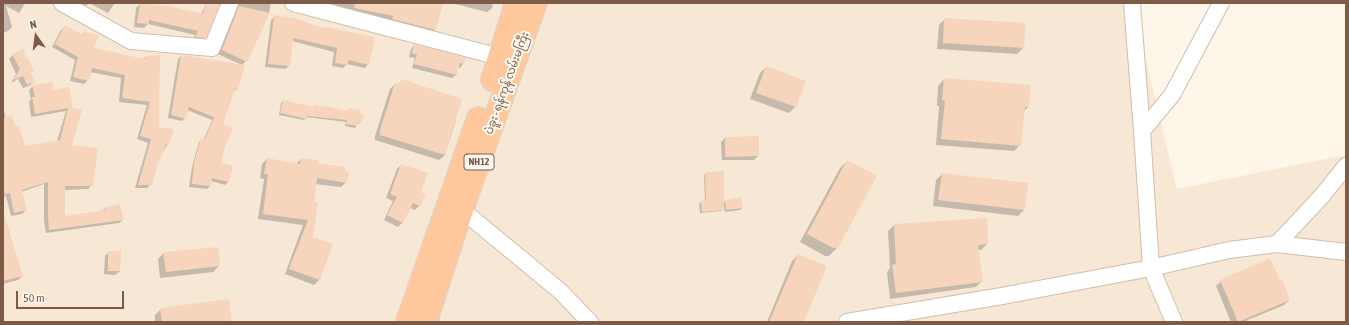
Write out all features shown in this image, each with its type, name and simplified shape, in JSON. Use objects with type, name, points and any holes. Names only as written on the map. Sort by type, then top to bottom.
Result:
[{"type":"highway","name":"ပဲခူး - ရန်ကုန် လမ်းမကြီး","points":[[426,322],[455,208],[516,3]]},
{"type":"highway","name":"ပဲခူး - ရန်ကုန် လမ်းမကြီး","points":[[407,322],[455,208],[536,3]]},
{"type":"street","points":[[62,3],[131,41],[212,48],[230,3]]},
{"type":"street","points":[[293,3],[500,57]]},
{"type":"street","points":[[1132,3],[1151,268],[1174,322]]},
{"type":"street","points":[[1142,131],[1172,95],[1221,3]]},
{"type":"street","points":[[1277,244],[1321,197],[1346,166]]},
{"type":"street","points":[[455,208],[560,291],[590,322]]},
{"type":"street","points":[[847,322],[1002,296],[1151,268],[1229,250],[1277,244],[1346,252]]},
{"type":"shaded area","points":[[3,3],[1132,3],[1177,189],[1346,155],[1346,322],[3,322]]},
{"type":"building","points":[[140,3],[170,6],[203,14],[206,3],[220,4],[206,38],[195,37],[198,31],[149,20],[149,24],[137,23]]},
{"type":"building","points":[[355,3],[443,3],[436,30],[392,19],[393,16],[354,8]]},
{"type":"building","points":[[239,6],[270,13],[247,62],[222,50]]},
{"type":"building","points":[[274,15],[295,18],[326,29],[326,27],[375,37],[369,65],[348,60],[348,65],[335,63],[337,48],[293,38],[290,66],[268,64]]},
{"type":"building","points":[[944,18],[1026,23],[1024,48],[943,43]]},
{"type":"building","points":[[65,25],[83,35],[84,31],[99,36],[94,48],[145,59],[145,56],[160,55],[159,127],[174,129],[169,145],[166,144],[159,163],[158,162],[152,185],[138,185],[151,139],[140,136],[150,102],[122,98],[125,75],[92,68],[89,81],[73,77],[78,57],[55,44]]},
{"type":"building","points":[[414,44],[466,58],[464,64],[460,63],[457,75],[414,64],[417,55],[412,53]]},
{"type":"building","points":[[23,49],[26,58],[27,57],[34,71],[31,72],[35,82],[27,85],[23,76],[13,80],[20,69],[12,54]]},
{"type":"building","points":[[181,55],[245,65],[238,90],[235,89],[223,124],[233,128],[228,141],[227,140],[221,163],[233,166],[229,182],[212,178],[211,186],[192,184],[194,163],[201,138],[205,139],[214,117],[189,107],[186,119],[171,115]]},
{"type":"building","points":[[766,66],[806,81],[796,107],[756,93]]},
{"type":"building","points":[[944,78],[1031,85],[1029,107],[1025,107],[1021,146],[941,139],[945,101],[942,100]]},
{"type":"building","points":[[401,79],[462,99],[445,155],[380,135],[380,130],[395,83],[399,84]]},
{"type":"building","points":[[52,82],[54,90],[69,87],[73,107],[71,107],[82,110],[72,145],[98,148],[93,186],[65,186],[65,216],[106,210],[105,207],[120,204],[124,220],[49,230],[48,182],[22,190],[27,210],[14,213],[10,193],[5,195],[3,187],[3,117],[12,115],[15,126],[19,125],[25,146],[60,140],[68,108],[35,114],[32,97],[35,97],[32,85]]},
{"type":"building","points":[[283,100],[314,107],[314,105],[349,111],[349,108],[361,110],[360,114],[363,115],[362,122],[359,122],[358,126],[346,124],[347,120],[307,116],[307,119],[280,113]]},
{"type":"building","points":[[759,136],[759,156],[725,157],[725,137]]},
{"type":"building","points":[[267,158],[300,164],[301,158],[319,160],[318,163],[345,167],[345,171],[349,172],[347,183],[317,178],[314,202],[318,203],[313,237],[333,244],[320,280],[289,269],[308,220],[263,214],[268,174],[264,174]]},
{"type":"building","points":[[847,160],[877,176],[838,248],[833,248],[807,234]]},
{"type":"building","points":[[401,164],[428,173],[421,192],[426,194],[420,206],[413,203],[403,223],[387,215],[397,197],[390,194]]},
{"type":"building","points":[[724,171],[724,210],[702,212],[701,201],[706,200],[705,172]]},
{"type":"building","points":[[942,173],[1028,183],[1025,210],[938,200]]},
{"type":"building","points":[[741,197],[743,208],[726,210],[725,200]]},
{"type":"building","points":[[3,217],[5,217],[23,276],[3,281]]},
{"type":"building","points":[[987,218],[988,244],[978,245],[983,282],[896,293],[892,265],[896,264],[894,224]]},
{"type":"building","points":[[218,247],[220,266],[166,272],[163,252]]},
{"type":"building","points":[[108,251],[121,251],[120,271],[108,271]]},
{"type":"building","points":[[798,254],[827,266],[804,322],[769,322]]},
{"type":"building","points":[[1270,258],[1280,280],[1282,279],[1290,300],[1238,322],[1220,280]]},
{"type":"building","points":[[229,299],[232,322],[162,322],[160,308]]}]
